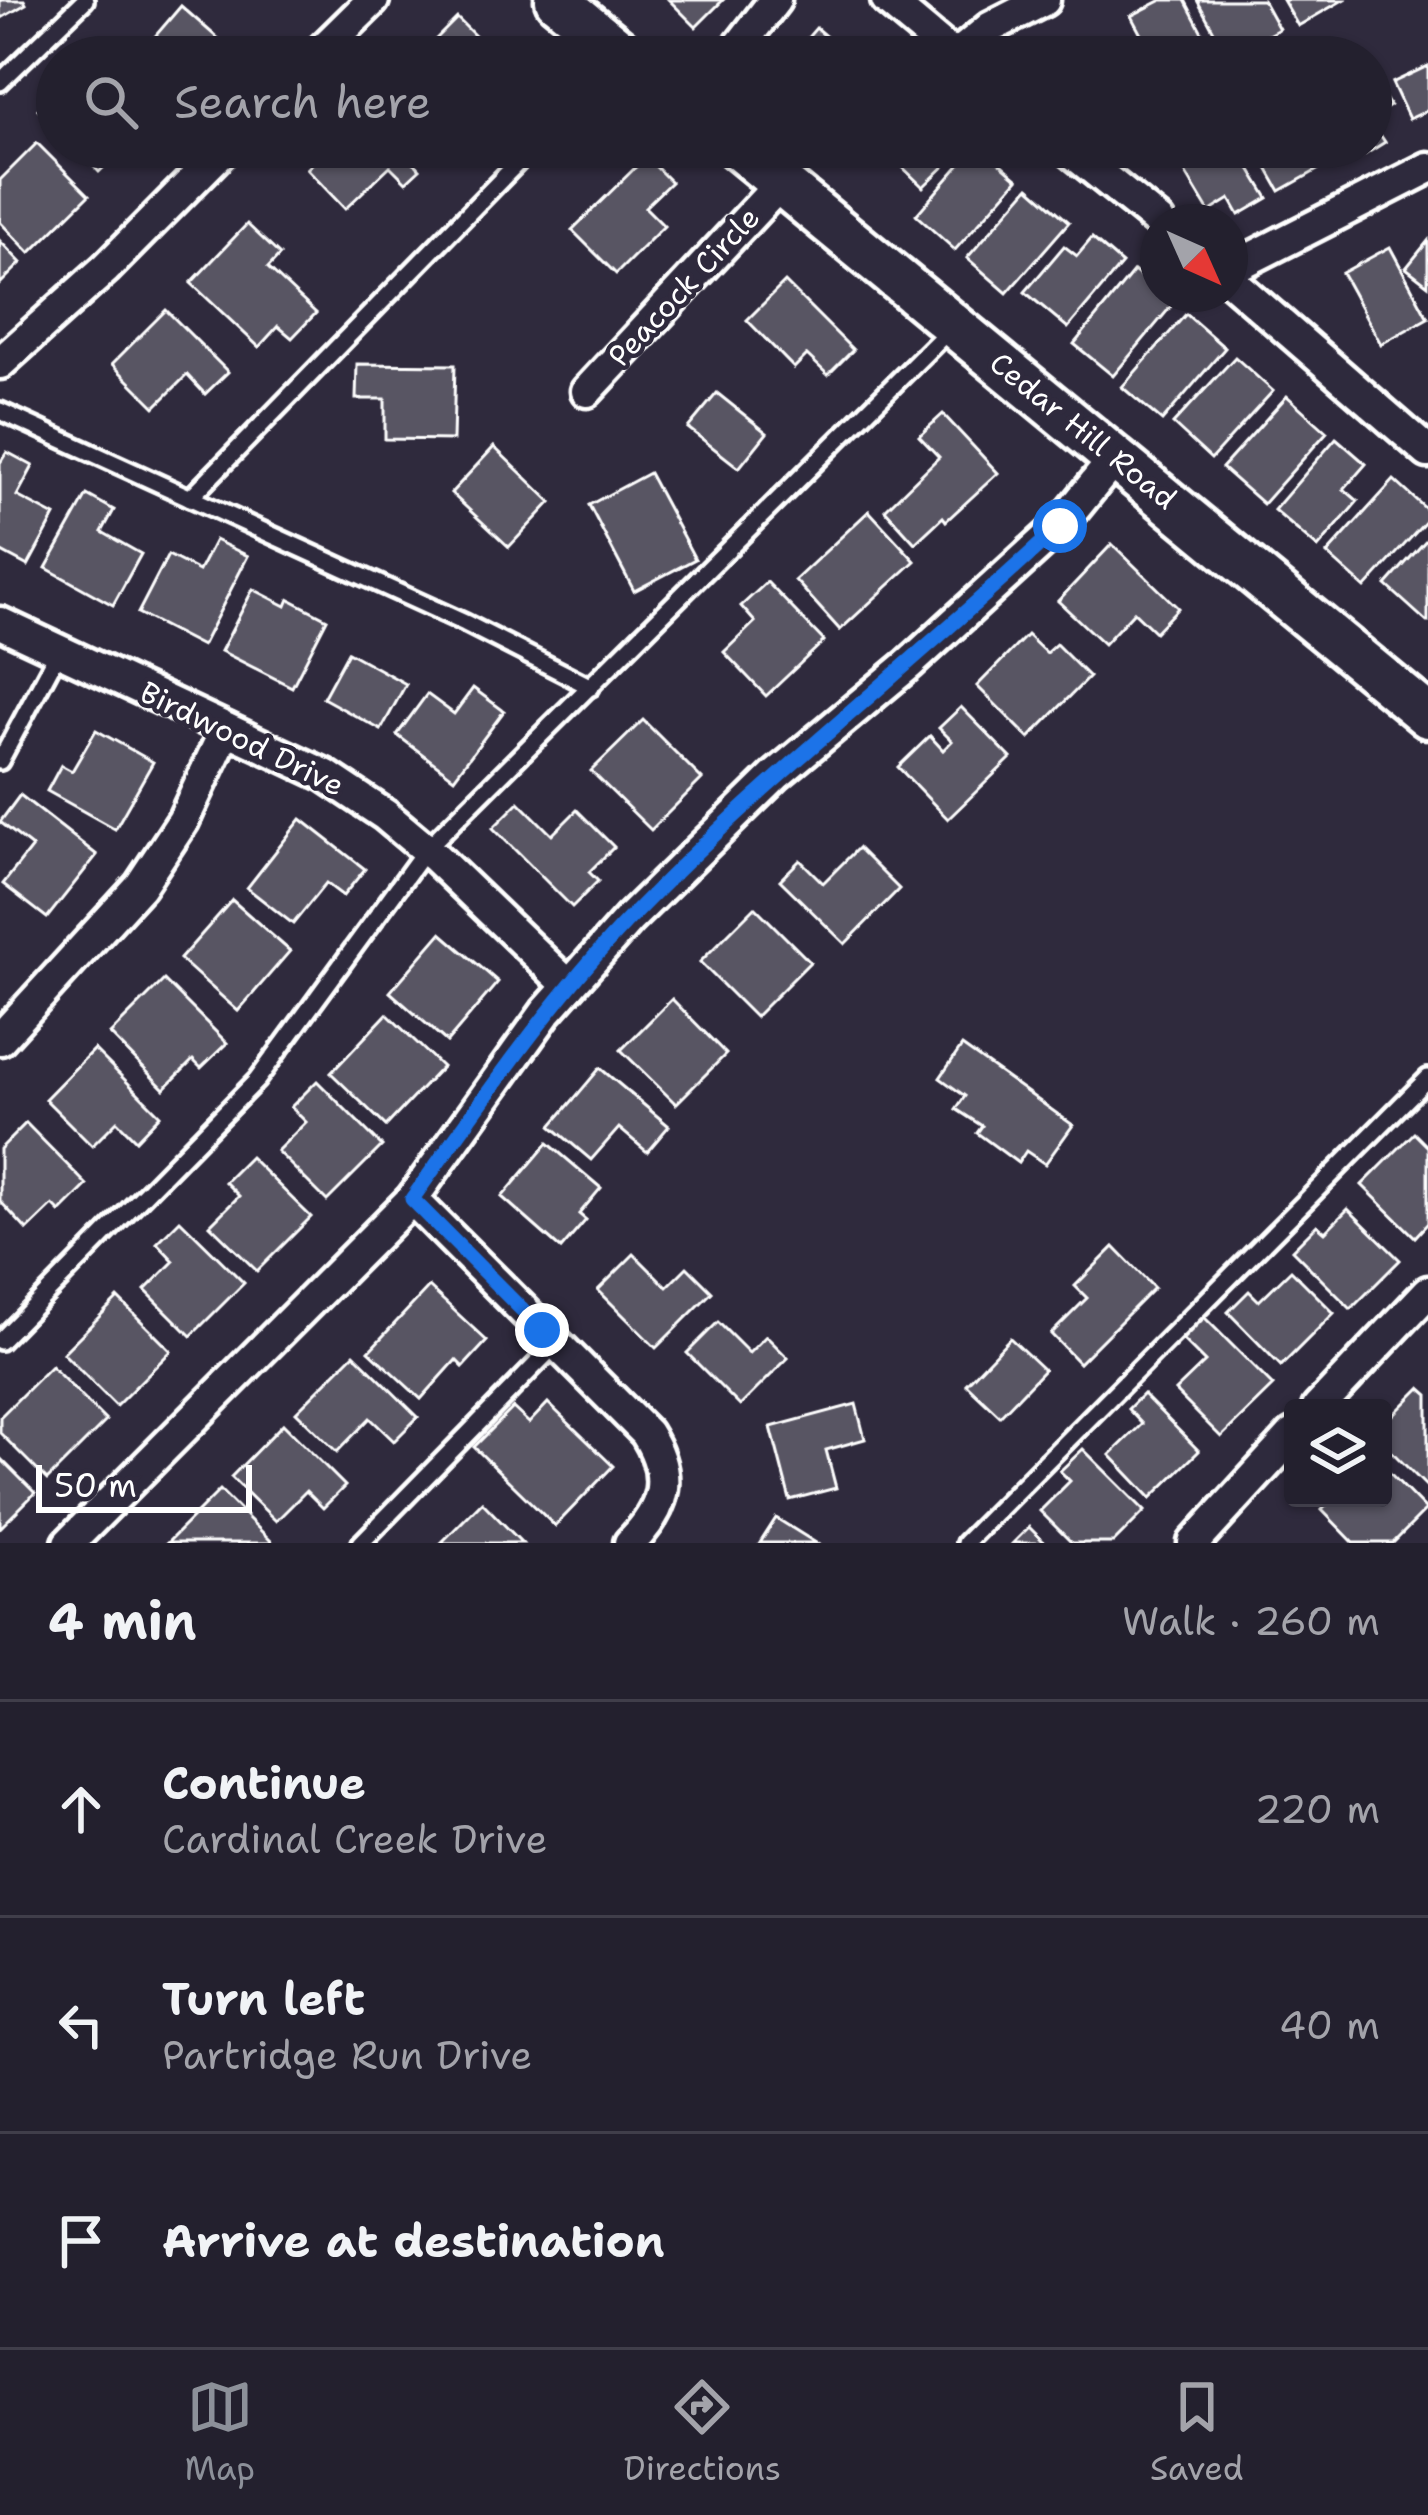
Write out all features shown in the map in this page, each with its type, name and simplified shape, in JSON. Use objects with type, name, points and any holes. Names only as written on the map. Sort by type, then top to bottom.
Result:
[{"type":"street","points":[[336,36],[373,0]]},
{"type":"street","points":[[557,0],[599,36]]},
{"type":"street","points":[[747,36],[775,0]]},
{"type":"street","points":[[887,0],[930,36]]},
{"type":"street","points":[[981,36],[1044,0]]},
{"type":"street","points":[[0,363],[106,268],[205,168]]},
{"type":"street","name":"Cedar Hill Road","points":[[763,168],[1428,716]]},
{"type":"street","points":[[1092,168],[1140,207]]},
{"type":"street","points":[[1248,260],[1428,168]]},
{"type":"street","name":"Peacock Circle","points":[[587,391],[781,183]]},
{"type":"street","points":[[1248,297],[1428,452]]},
{"type":"street","points":[[69,1543],[412,1199],[514,1055],[629,919],[776,775],[909,664],[1060,526],[1116,457]]},
{"type":"street","name":"Birdwood Drive","points":[[0,623],[325,775],[385,815],[426,850],[569,986]]},
{"type":"street","points":[[0,1039],[140,886],[183,821],[226,729]]},
{"type":"street","points":[[412,1199],[646,1433],[661,1457],[664,1482],[658,1507],[630,1543]]},
{"type":"street","points":[[1327,1399],[1428,1292]]},
{"type":"street","points":[[1194,1543],[1284,1445]]},
{"type":"lane","points":[[48,36],[85,0]]},
{"type":"lane","points":[[0,82],[36,47]]},
{"type":"lane","points":[[190,498],[512,168]]},
{"type":"lane","points":[[0,1341],[257,1080],[426,850],[954,325]]},
{"type":"lane","points":[[0,411],[465,623],[591,687]]},
{"type":"lane","points":[[0,761],[59,650]]},
{"type":"lane","points":[[965,1543],[1428,1078]]},
{"type":"lane","points":[[361,1543],[556,1344]]},
{"type":"building","points":[[0,0],[24,0],[26,4],[0,19]]},
{"type":"building","points":[[669,0],[723,0],[696,27]]},
{"type":"building","points":[[1162,0],[1185,0],[1204,36],[1142,36],[1131,16]]},
{"type":"building","points":[[1197,0],[1263,0],[1279,29],[1266,36],[1217,36]]},
{"type":"building","points":[[1283,0],[1343,0],[1298,26]]},
{"type":"building","points":[[181,6],[215,36],[155,36]]},
{"type":"building","points":[[457,18],[475,36],[439,36]]},
{"type":"building","points":[[1428,66],[1428,110],[1409,119],[1392,83]]},
{"type":"building","points":[[36,144],[36,168],[62,168],[89,195],[30,253],[0,222],[0,180]]},
{"type":"building","points":[[308,168],[388,168],[345,209]]},
{"type":"building","points":[[392,168],[419,168],[406,182]]},
{"type":"building","points":[[635,168],[657,168],[671,182],[645,207],[664,226],[616,274],[572,230]]},
{"type":"building","points":[[903,168],[943,168],[923,187]]},
{"type":"building","points":[[957,168],[1005,168],[1018,179],[955,250],[916,215]]},
{"type":"building","points":[[1183,168],[1250,168],[1268,198],[1248,210],[1248,204],[1233,204],[1230,199],[1204,204]]},
{"type":"building","points":[[1267,168],[1321,168],[1280,191]]},
{"type":"building","points":[[1029,187],[1069,222],[1007,293],[967,258]]},
{"type":"building","points":[[247,224],[280,255],[268,268],[316,313],[292,338],[278,326],[259,347],[191,283]]},
{"type":"building","points":[[1092,238],[1122,264],[1068,328],[1025,292],[1064,246],[1077,256]]},
{"type":"building","points":[[0,241],[21,263],[0,284]]},
{"type":"building","points":[[1428,241],[1428,285],[1406,268]]},
{"type":"building","points":[[1390,247],[1428,318],[1381,344],[1342,273]]},
{"type":"building","points":[[1134,271],[1140,276],[1140,312],[1166,312],[1113,376],[1074,344]]},
{"type":"building","points":[[785,282],[853,350],[828,375],[807,355],[794,368],[747,320]]},
{"type":"building","points":[[166,310],[228,372],[205,394],[187,375],[155,407],[112,364]]},
{"type":"building","points":[[1186,314],[1225,348],[1162,421],[1122,387]]},
{"type":"building","points":[[1235,357],[1273,391],[1211,459],[1173,424]]},
{"type":"building","points":[[357,364],[455,365],[453,440],[385,439],[385,399],[356,399]]},
{"type":"building","points":[[717,393],[767,433],[739,468],[688,428]]},
{"type":"building","points":[[1287,396],[1327,432],[1263,504],[1222,468]]},
{"type":"building","points":[[943,414],[998,473],[915,543],[885,510],[939,457],[919,436]]},
{"type":"building","points":[[1336,438],[1366,464],[1344,489],[1358,501],[1318,548],[1274,510]]},
{"type":"building","points":[[494,447],[551,502],[509,547],[451,493]]},
{"type":"building","points":[[7,452],[33,466],[17,496],[55,516],[28,566],[0,551],[0,463]]},
{"type":"building","points":[[649,473],[695,559],[634,591],[589,505]]},
{"type":"building","points":[[1394,480],[1428,511],[1428,519],[1365,588],[1327,554]]},
{"type":"building","points":[[87,495],[114,510],[102,532],[141,554],[113,605],[46,568]]},
{"type":"building","points":[[869,511],[915,561],[840,630],[795,580]]},
{"type":"building","points":[[1428,538],[1428,622],[1427,622],[1386,585]]},
{"type":"building","points":[[215,540],[248,556],[202,646],[138,613],[168,555],[199,571]]},
{"type":"building","points":[[1112,544],[1178,608],[1155,632],[1134,612],[1104,644],[1058,601]]},
{"type":"building","points":[[767,582],[824,641],[766,696],[724,652],[755,622],[741,606]]},
{"type":"building","points":[[253,589],[286,606],[289,599],[327,619],[292,687],[221,651]]},
{"type":"building","points":[[1027,635],[1046,653],[1056,644],[1089,677],[1029,738],[977,686]]},
{"type":"building","points":[[348,652],[406,684],[381,730],[323,698]]},
{"type":"building","points":[[473,688],[504,711],[454,778],[397,735],[427,694],[454,714]]},
{"type":"building","points":[[961,707],[1011,758],[948,819],[898,767],[930,736],[943,750],[952,741],[939,728]]},
{"type":"building","points":[[643,720],[702,779],[651,830],[591,771]]},
{"type":"building","points":[[96,730],[153,762],[115,829],[47,791],[61,765],[72,771]]},
{"type":"building","points":[[20,795],[97,855],[47,918],[3,884],[32,847],[0,822]]},
{"type":"building","points":[[519,802],[552,835],[577,810],[614,847],[589,872],[598,881],[572,907],[493,828]]},
{"type":"building","points":[[301,819],[365,869],[343,896],[326,883],[293,924],[247,888]]},
{"type":"building","points":[[858,848],[899,889],[845,944],[780,880],[800,860],[823,883]]},
{"type":"building","points":[[232,900],[290,951],[238,1011],[180,959]]},
{"type":"building","points":[[755,907],[810,962],[755,1017],[700,962]]},
{"type":"building","points":[[441,933],[498,982],[447,1042],[390,992]]},
{"type":"building","points":[[164,980],[227,1043],[201,1068],[193,1060],[164,1089],[110,1034]]},
{"type":"building","points":[[672,999],[726,1054],[676,1104],[621,1050]]},
{"type":"building","points":[[387,1014],[442,1067],[386,1126],[331,1073]]},
{"type":"building","points":[[962,1046],[1073,1125],[1045,1164],[1026,1151],[1018,1163],[977,1133],[982,1126],[956,1109],[965,1096],[940,1078]]},
{"type":"building","points":[[94,1049],[160,1115],[136,1140],[117,1121],[92,1146],[45,1099]]},
{"type":"building","points":[[600,1068],[669,1126],[647,1152],[619,1128],[591,1160],[551,1126]]},
{"type":"building","points":[[317,1081],[382,1146],[327,1201],[277,1151],[306,1122],[291,1107]]},
{"type":"building","points":[[26,1123],[87,1185],[60,1212],[53,1205],[27,1230],[0,1201],[0,1149]]},
{"type":"building","points":[[1414,1133],[1428,1147],[1428,1223],[1415,1237],[1362,1185]]},
{"type":"building","points":[[548,1143],[601,1188],[579,1214],[586,1220],[561,1249],[502,1197]]},
{"type":"building","points":[[250,1157],[311,1217],[257,1271],[210,1225],[239,1196],[225,1182]]},
{"type":"building","points":[[1348,1209],[1400,1260],[1351,1309],[1292,1250],[1317,1225],[1325,1232]]},
{"type":"building","points":[[180,1220],[244,1283],[191,1336],[145,1290],[174,1261],[157,1243]]},
{"type":"building","points":[[1114,1247],[1154,1288],[1079,1363],[1051,1334],[1087,1298],[1075,1286]]},
{"type":"building","points":[[634,1254],[667,1287],[687,1267],[712,1292],[656,1348],[598,1290]]},
{"type":"building","points":[[1291,1270],[1334,1313],[1281,1366],[1228,1312],[1249,1291],[1259,1301]]},
{"type":"building","points":[[429,1287],[487,1341],[463,1367],[456,1360],[421,1399],[369,1351]]},
{"type":"building","points":[[118,1298],[171,1351],[116,1406],[63,1353]]},
{"type":"building","points":[[1204,1317],[1273,1386],[1221,1437],[1175,1391],[1205,1362],[1182,1339]]},
{"type":"building","points":[[718,1322],[749,1353],[766,1336],[788,1358],[740,1406],[687,1353]]},
{"type":"building","points":[[1010,1338],[1044,1370],[1000,1416],[966,1384]]},
{"type":"building","points":[[354,1354],[418,1417],[394,1441],[370,1418],[337,1452],[296,1412]]},
{"type":"building","points":[[51,1366],[106,1421],[47,1480],[0,1433],[0,1417]]},
{"type":"building","points":[[1420,1388],[1428,1395],[1428,1488],[1392,1452],[1392,1416]]},
{"type":"building","points":[[1143,1394],[1199,1451],[1151,1498],[1110,1455],[1142,1424],[1128,1409]]},
{"type":"building","points":[[548,1403],[613,1466],[555,1526],[474,1447],[513,1408],[529,1423]]},
{"type":"building","points":[[856,1404],[865,1439],[826,1450],[836,1488],[790,1500],[771,1427]]},
{"type":"building","points":[[283,1424],[345,1486],[323,1508],[306,1491],[276,1521],[231,1477]]},
{"type":"building","points":[[1083,1449],[1145,1511],[1113,1543],[1072,1543],[1040,1511],[1070,1481],[1060,1471]]},
{"type":"building","points":[[0,1458],[35,1493],[0,1528]]},
{"type":"building","points":[[1392,1475],[1426,1510],[1393,1543],[1354,1543],[1322,1510],[1392,1507]]},
{"type":"building","points":[[220,1490],[273,1543],[167,1543]]},
{"type":"building","points":[[482,1502],[522,1543],[441,1543]]},
{"type":"building","points":[[776,1518],[816,1543],[760,1543]]},
{"type":"building","points":[[1029,1527],[1045,1543],[1013,1543]]},
{"type":"route","points":[[542,1330],[412,1199],[546,1012],[629,919],[776,775],[909,664],[1060,526]]}]
